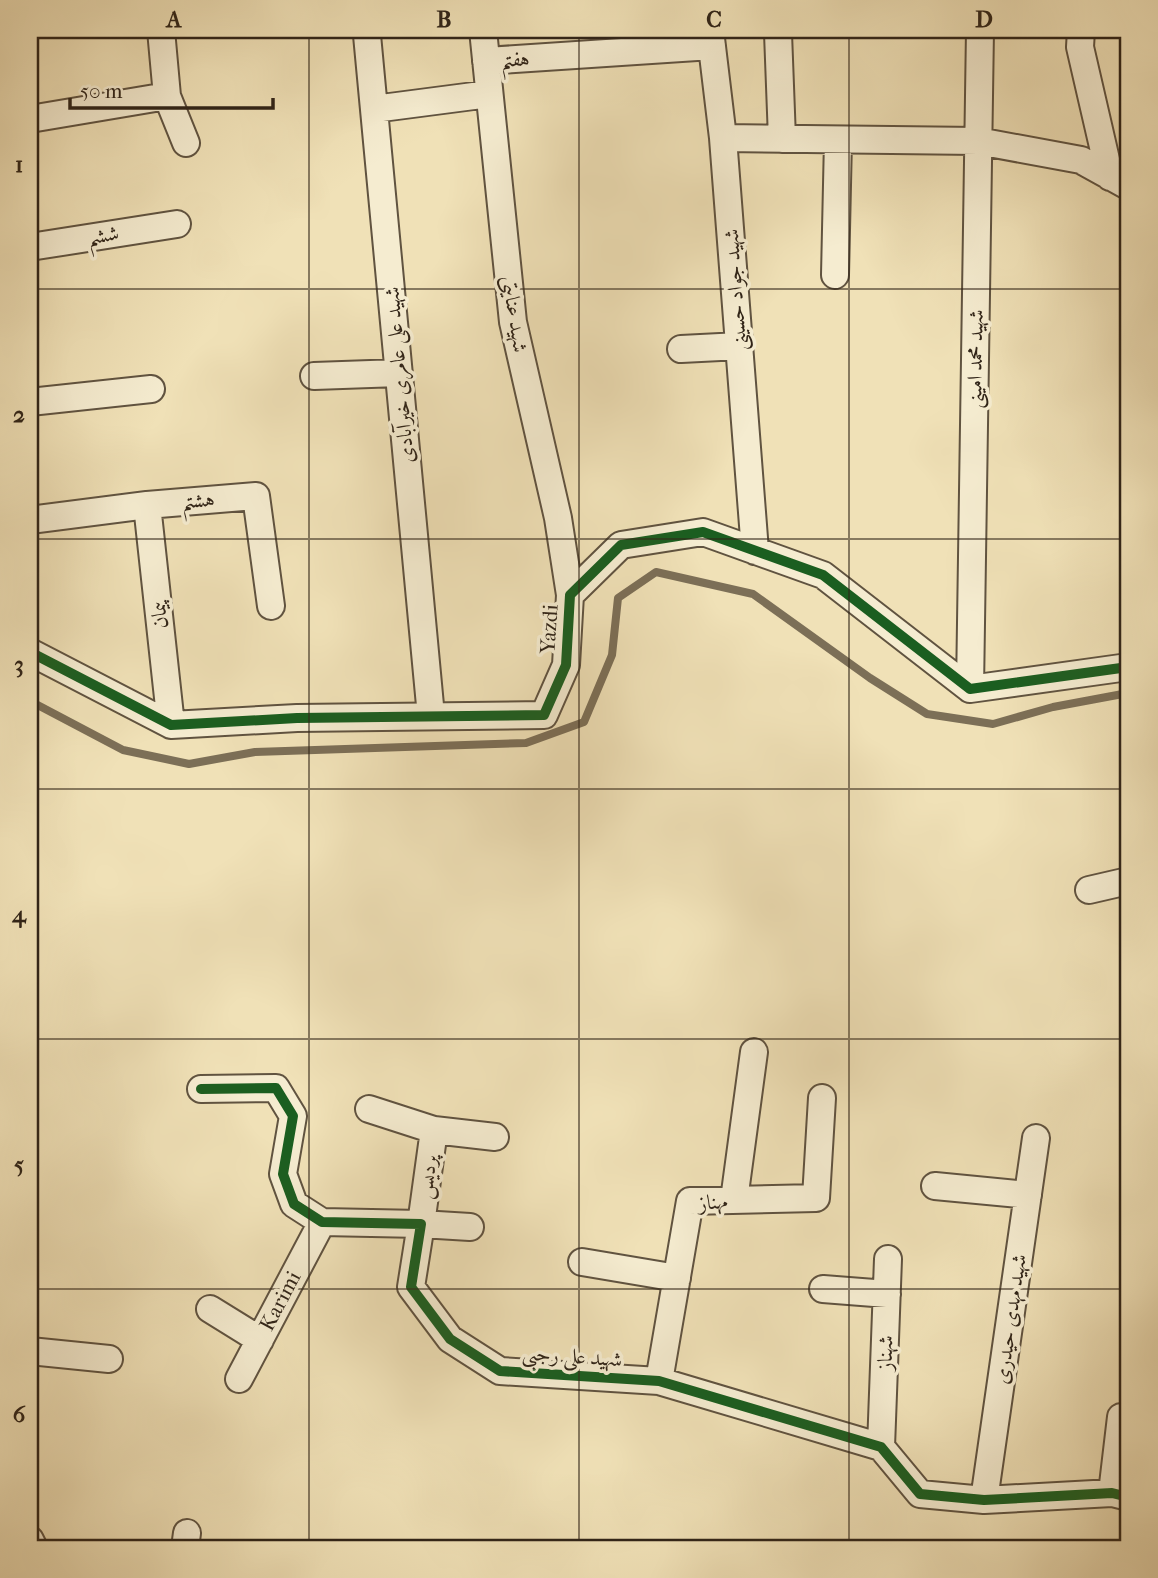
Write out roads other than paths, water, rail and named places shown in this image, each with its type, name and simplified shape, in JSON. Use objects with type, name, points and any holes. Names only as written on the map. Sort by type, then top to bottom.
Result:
[{"type":"street","points":[[161,30],[167,96],[186,143]]},
{"type":"street","name":"شهید عنایتی","points":[[483,30],[513,322],[558,518],[570,595]]},
{"type":"street","name":"شهید محمد امینی","points":[[970,689],[980,30]]},
{"type":"street","points":[[1081,30],[1080,47],[1119,182]]},
{"type":"street","points":[[778,33],[782,139]]},
{"type":"street","name":"شهید علی عامری خیرآبادی","points":[[367,35],[432,716]]},
{"type":"street","name":"هفتم","points":[[486,61],[711,38]]},
{"type":"street","name":"شهید جواد حسینی","points":[[711,38],[723,138],[755,551]]},
{"type":"street","points":[[374,109],[489,94]]},
{"type":"street","points":[[30,119],[167,96]]},
{"type":"street","points":[[723,138],[978,141],[1081,160],[1119,182]]},
{"type":"street","points":[[835,275],[838,140]]},
{"type":"street","name":"ششم","points":[[30,247],[177,224]]},
{"type":"street","points":[[681,349],[740,346]]},
{"type":"street","points":[[314,376],[399,373]]},
{"type":"street","points":[[30,402],[151,389]]},
{"type":"street","name":"هشتم","points":[[30,520],[147,505],[256,496],[271,606]]},
{"type":"street","name":"پیمان","points":[[147,505],[171,725]]},
{"type":"street","name":"Yazdi","points":[[171,725],[297,718],[544,715],[566,665],[570,595],[621,545],[702,532],[823,575],[970,689]]},
{"type":"street","points":[[30,652],[171,725]]},
{"type":"street","points":[[970,689],[1128,667]]},
{"type":"street","points":[[1089,890],[1128,881]]},
{"type":"street","points":[[734,1200],[754,1052]]},
{"type":"street","points":[[201,1088],[276,1087],[293,1116],[284,1174],[294,1205],[322,1222],[470,1227]]},
{"type":"street","name":"مهناز","points":[[659,1381],[690,1200],[816,1198],[822,1098]]},
{"type":"street","points":[[369,1109],[434,1130],[495,1138]]},
{"type":"street","name":"پردیس","points":[[421,1224],[434,1130]]},
{"type":"street","name":"شهید مهدی حیدری","points":[[984,1500],[1036,1138]]},
{"type":"street","points":[[935,1186],[1028,1195]]},
{"type":"street","name":"Karimi","points":[[239,1380],[322,1222]]},
{"type":"street","name":"شهید علی رجبی","points":[[421,1224],[411,1287],[450,1339],[500,1371],[659,1381],[881,1447]]},
{"type":"street","name":"شهناز","points":[[881,1447],[888,1259]]},
{"type":"street","points":[[582,1262],[677,1278]]},
{"type":"street","points":[[823,1289],[887,1294]]},
{"type":"street","points":[[210,1309],[260,1340]]},
{"type":"street","points":[[30,1351],[109,1359]]},
{"type":"street","points":[[881,1447],[920,1494],[984,1500],[1120,1495],[1121,1417]]},
{"type":"street","points":[[30,1540],[34,1548]]},
{"type":"waterway","points":[[30,701],[123,750],[189,764],[255,752],[526,743],[584,722],[612,655],[618,598],[656,572],[753,594],[870,678],[927,714],[993,724],[1053,707],[1128,693]]}]
